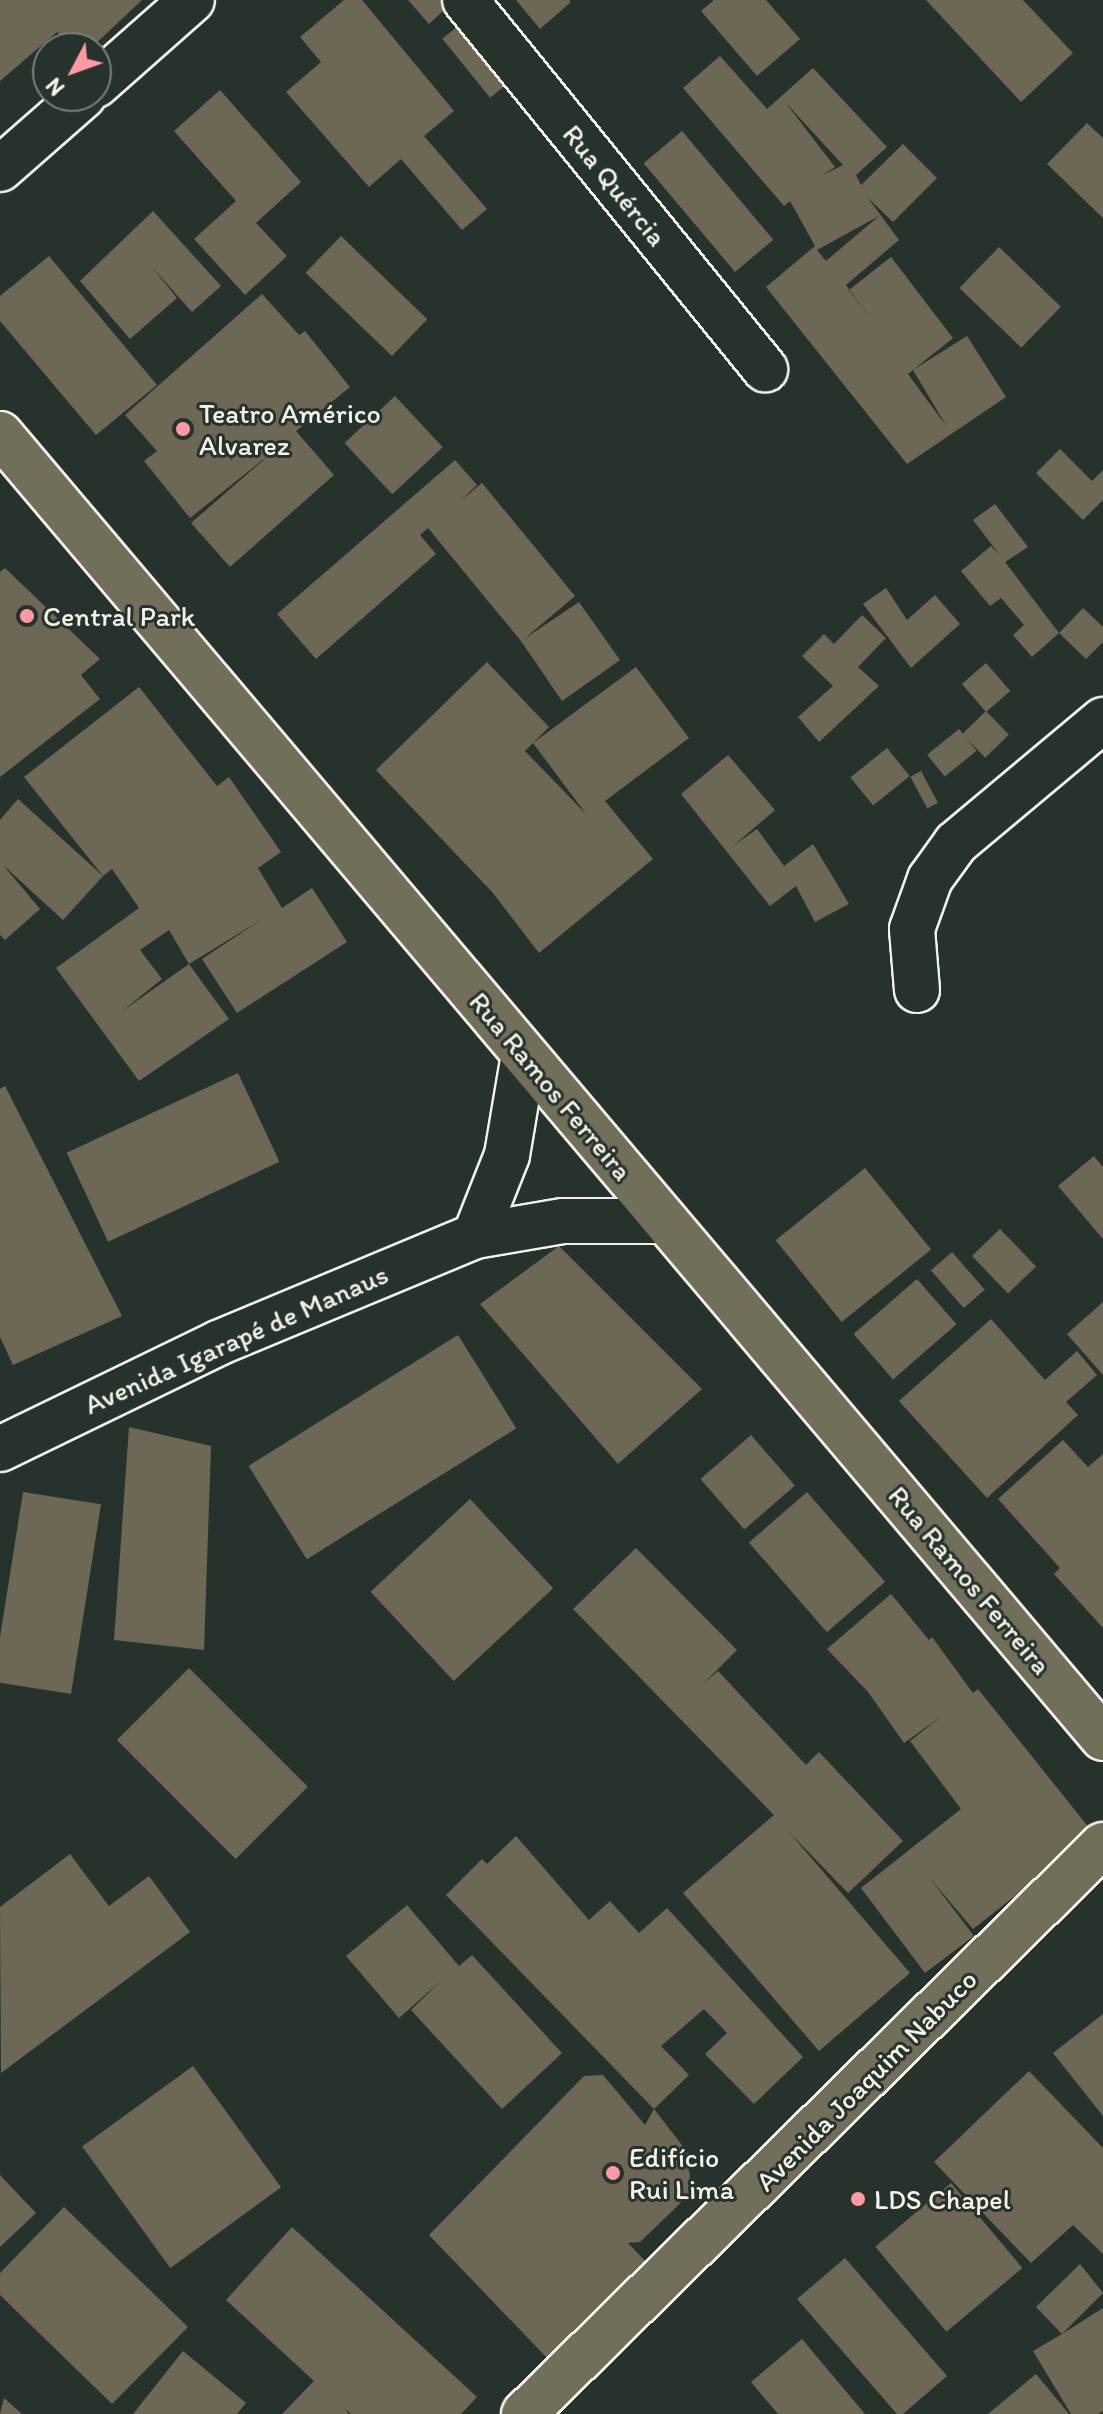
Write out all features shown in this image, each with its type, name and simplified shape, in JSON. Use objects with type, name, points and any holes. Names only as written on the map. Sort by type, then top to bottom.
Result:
[{"type":"main road","name":"Rua Ramos Ferreira","points":[[0,434],[1103,1738]]},
{"type":"main road","name":"Avenida Joaquim Nabuco","points":[[524,2414],[1103,1845]]},
{"type":"street","points":[[112,71],[192,0]]},
{"type":"street","name":"Rua Quércia","points":[[465,0],[765,369]]},
{"type":"street","points":[[0,169],[65,112]]},
{"type":"street","points":[[917,990],[912,929],[930,879],[956,843],[1103,720]]},
{"type":"street","points":[[475,1236],[507,1155],[524,1055]]},
{"type":"street","name":"Avenida Igarapé de Manaus","points":[[0,1449],[218,1343],[475,1236],[563,1221],[665,1221]]},
{"type":"building","points":[[0,0],[142,0],[108,32],[32,32],[32,53],[0,81]]},
{"type":"building","points":[[344,0],[362,0],[454,111],[424,136],[487,209],[462,230],[401,159],[369,187],[286,92],[321,62],[300,37]]},
{"type":"building","points":[[408,0],[455,0],[429,24]]},
{"type":"building","points":[[516,0],[569,0],[571,2],[540,29]]},
{"type":"building","points":[[714,0],[766,0],[800,39],[757,76],[701,11]]},
{"type":"building","points":[[926,0],[1023,0],[1073,53],[1021,102]]},
{"type":"building","points":[[468,18],[516,77],[490,98],[442,39]]},
{"type":"building","points":[[720,56],[767,109],[813,68],[887,147],[856,175],[861,185],[903,144],[937,178],[893,222],[868,198],[899,240],[846,285],[849,290],[891,257],[953,338],[913,370],[967,336],[1006,397],[907,464],[766,287],[815,246],[790,201],[784,206],[683,88]],"holes":[[[785,102],[843,165],[823,175],[835,167]],[[879,216],[826,261],[817,250]],[[913,370],[947,427],[908,374]]]},
{"type":"building","points":[[220,90],[301,182],[256,223],[287,256],[245,295],[194,239],[236,201],[174,131]]},
{"type":"building","points":[[1087,123],[1103,138],[1103,218],[1047,164]]},
{"type":"building","points":[[682,131],[773,240],[735,272],[644,163]]},
{"type":"building","points":[[153,211],[221,286],[192,312],[151,266],[177,298],[130,339],[80,281]]},
{"type":"building","points":[[341,236],[427,319],[392,356],[306,273]]},
{"type":"building","points":[[999,247],[1061,307],[1021,348],[959,288]]},
{"type":"building","points":[[49,256],[157,385],[96,435],[0,321],[0,296]]},
{"type":"building","points":[[262,294],[299,335],[305,331],[350,387],[296,431],[334,475],[230,567],[191,523],[275,450],[190,518],[144,461],[157,451],[125,415]]},
{"type":"building","points":[[395,396],[443,447],[392,494],[345,443]]},
{"type":"building","points":[[1060,449],[1092,481],[1103,470],[1103,500],[1083,520],[1036,473]]},
{"type":"building","points":[[455,460],[477,485],[459,502],[482,483],[575,596],[524,639],[579,602],[620,660],[562,701],[521,641],[428,528],[420,535],[436,554],[316,659],[277,614]]},
{"type":"building","points":[[995,504],[1028,547],[1005,562],[1059,633],[1032,657],[1013,635],[1024,625],[1001,598],[990,606],[961,571],[991,546],[999,554],[973,520]]},
{"type":"building","name":"Central Park","points":[[5,568],[100,659],[81,675],[100,699],[0,777],[0,572]]},
{"type":"building","points":[[886,588],[907,620],[935,595],[960,624],[911,668],[863,604]]},
{"type":"building","points":[[1083,608],[1103,627],[1103,642],[1086,659],[1059,633]]},
{"type":"building","points":[[862,615],[886,638],[858,667],[879,686],[819,742],[798,717],[833,686],[802,656],[824,634],[834,644]]},
{"type":"building","points":[[487,662],[549,727],[533,743],[636,667],[689,738],[605,801],[653,859],[539,953],[493,893],[376,770]],"holes":[[[533,743],[586,814],[525,751]]]},
{"type":"building","points":[[986,663],[1010,691],[986,712],[962,684]]},
{"type":"building","points":[[139,687],[217,786],[229,777],[281,852],[258,868],[282,908],[312,888],[347,942],[237,1013],[202,959],[261,920],[189,964],[229,1019],[139,1081],[56,968],[139,908],[112,869],[103,876],[24,777]],"holes":[[[169,930],[189,964],[121,1012],[162,979],[140,950]]]},
{"type":"building","points":[[986,711],[1009,735],[985,758],[962,734]]},
{"type":"building","points":[[959,729],[977,751],[945,777],[927,755]]},
{"type":"building","points":[[887,748],[910,776],[873,806],[850,778]]},
{"type":"building","points":[[728,755],[775,810],[733,846],[757,829],[784,866],[813,844],[849,904],[815,922],[796,886],[770,906],[681,794]]},
{"type":"building","points":[[921,771],[938,803],[927,808],[910,777]]},
{"type":"building","points":[[18,799],[103,876],[63,920],[3,865],[40,909],[5,940],[0,935],[0,820]]},
{"type":"building","points":[[238,1073],[279,1162],[108,1242],[67,1153]]},
{"type":"building","points":[[5,1086],[122,1316],[13,1365],[0,1337],[0,1089]]},
{"type":"building","points":[[1094,1156],[1103,1167],[1103,1239],[1058,1186]]},
{"type":"building","points":[[865,1168],[931,1250],[842,1322],[776,1240]]},
{"type":"building","points":[[1000,1229],[1036,1266],[1008,1293],[972,1256]]},
{"type":"building","points":[[559,1246],[702,1389],[618,1464],[480,1304]]},
{"type":"building","points":[[952,1252],[985,1290],[964,1308],[931,1270]]},
{"type":"building","points":[[917,1279],[956,1324],[893,1379],[854,1334]]},
{"type":"building","points":[[1103,1302],[1103,1375],[1067,1334]]},
{"type":"building","points":[[991,1319],[1045,1380],[1077,1351],[1097,1375],[1066,1402],[1078,1415],[987,1498],[899,1401]]},
{"type":"building","points":[[458,1335],[516,1428],[307,1559],[249,1466]]},
{"type":"building","points":[[129,1427],[211,1446],[204,1650],[114,1640]]},
{"type":"building","points":[[751,1435],[795,1486],[744,1530],[700,1479]]},
{"type":"building","points":[[1063,1440],[1088,1467],[1103,1454],[1103,1628],[1054,1574],[1060,1568],[998,1499]]},
{"type":"building","points":[[23,1492],[101,1504],[71,1694],[0,1683],[0,1637]]},
{"type":"building","points":[[807,1492],[885,1582],[827,1632],[749,1543]]},
{"type":"building","points":[[470,1499],[553,1588],[454,1681],[371,1592]]},
{"type":"building","points":[[636,1548],[737,1650],[704,1683],[718,1671],[806,1765],[819,1752],[903,1841],[848,1893],[789,1832],[910,1973],[819,2051],[683,1893],[774,1815],[573,1609]]},
{"type":"building","points":[[891,1594],[929,1640],[932,1637],[973,1693],[978,1689],[1094,1834],[973,1929],[929,1877],[974,1936],[925,1973],[861,1888],[961,1809],[910,1741],[942,1716],[904,1743],[868,1692],[827,1649]]},
{"type":"building","points":[[189,1668],[308,1787],[236,1859],[117,1740]]},
{"type":"building","points":[[516,1836],[589,1920],[610,1901],[639,1933],[667,1908],[803,2057],[754,2104],[705,2054],[727,2033],[704,2009],[661,2046],[689,2075],[654,2109],[446,1895],[482,1859],[487,1864]]},
{"type":"building","points":[[70,1854],[109,1906],[149,1876],[190,1932],[1,2073],[0,1907]]},
{"type":"building","points":[[407,1905],[459,1966],[472,1955],[562,2053],[502,2109],[411,2010],[441,1981],[399,2018],[346,1956]]},
{"type":"building","points":[[1103,2014],[1103,2116],[1053,2053]]},
{"type":"building","points":[[193,2066],[281,2187],[170,2268],[82,2147]]},
{"type":"building","points":[[1029,2071],[1103,2148],[1103,2254],[1073,2225],[1031,2263],[934,2162]]},
{"type":"building","points":[[603,2075],[645,2125],[654,2109],[688,2153],[691,2193],[640,2242],[628,2243],[648,2264],[548,2359],[429,2235],[584,2076]]},
{"type":"building","points":[[0,2175],[36,2213],[0,2247]]},
{"type":"building","points":[[951,2183],[1022,2268],[947,2332],[875,2247]]},
{"type":"building","points":[[64,2207],[188,2327],[112,2404],[0,2295],[0,2273]]},
{"type":"building","points":[[292,2227],[477,2397],[461,2414],[351,2414],[344,2408],[349,2414],[282,2414],[314,2381],[226,2300]]},
{"type":"building","points":[[845,2258],[947,2376],[903,2414],[897,2414],[797,2299]]},
{"type":"building","points":[[1080,2264],[1103,2293],[1062,2334],[1036,2307]]},
{"type":"building","points":[[1103,2308],[1103,2411],[1098,2414],[1071,2414],[1033,2351]]},
{"type":"building","points":[[802,2339],[865,2414],[778,2414],[751,2382]]},
{"type":"building","points":[[183,2351],[246,2403],[237,2414],[133,2414]]},
{"type":"building","points":[[1036,2374],[1069,2414],[988,2414]]},
{"type":"building","points":[[4,2398],[22,2414],[0,2414]]},
{"type":"place","name":"Teatro Américo Alvarez","points":[[183,429]]},
{"type":"place","name":"Central Park","points":[[27,616]]},
{"type":"place","name":"Edifício Rui Lima","points":[[613,2173]]},
{"type":"place","name":"LDS Chapel","points":[[858,2199]]}]
